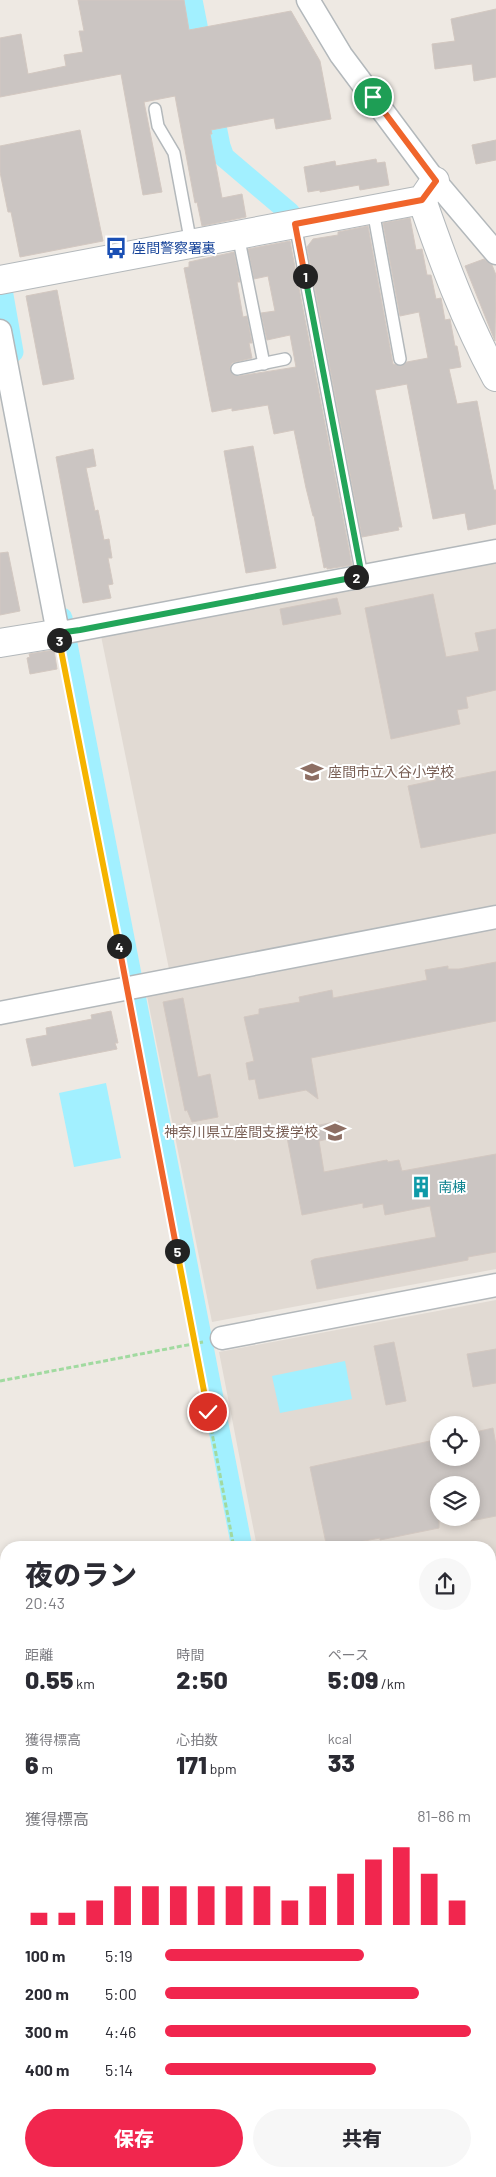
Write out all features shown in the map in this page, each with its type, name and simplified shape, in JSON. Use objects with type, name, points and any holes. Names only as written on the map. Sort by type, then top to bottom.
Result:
[{"type":"street","points":[[308,0],[429,191],[496,253]]},
{"type":"street","points":[[9,278],[373,210],[429,191]]},
{"type":"street","points":[[429,191],[445,265],[474,337],[496,377]]},
{"type":"street","points":[[0,331],[66,632]]},
{"type":"street","points":[[0,643],[496,551]]},
{"type":"street","points":[[0,1013],[496,917]]},
{"type":"street","points":[[222,1338],[496,1285]]},
{"type":"lane","points":[[155,109],[158,126],[174,153],[191,244]]},
{"type":"lane","points":[[373,210],[400,359]]},
{"type":"lane","points":[[295,224],[362,576]]},
{"type":"lane","points":[[238,235],[264,364]]},
{"type":"lane","points":[[237,369],[285,360]]},
{"type":"path","points":[[66,632],[136,987],[233,1541]]},
{"type":"path","points":[[0,1381],[197,1343]]},
{"type":"shaded area","name":"座間市立入谷小学校","points":[[496,560],[496,907],[169,969],[101,636]]},
{"type":"shaded area","name":"神奈川県立座間支援学校","points":[[496,929],[496,1269],[212,1322],[147,996]]},
{"type":"shaded area","points":[[496,1300],[496,1541],[256,1541],[219,1352]]},
{"type":"water","points":[[106,1083],[121,1158],[74,1167],[59,1093]]},
{"type":"water","points":[[345,1361],[352,1399],[280,1413],[272,1376]]},
{"type":"building","points":[[78,0],[184,0],[189,30],[291,11],[320,61],[331,119],[276,129],[274,118],[211,130],[212,134],[210,134],[222,198],[242,194],[246,217],[202,226],[197,202],[195,203],[175,96],[144,102],[162,192],[143,195],[121,74],[0,97],[0,38],[21,34],[28,74],[66,66],[64,55],[83,52],[79,31],[84,31]]},
{"type":"building","points":[[496,9],[496,77],[474,81],[472,64],[435,69],[432,44],[455,41],[451,19]]},
{"type":"building","points":[[80,130],[103,241],[20,257],[11,212],[8,212],[0,172],[0,146]]},
{"type":"building","points":[[496,140],[496,160],[476,164],[472,145]]},
{"type":"building","points":[[376,159],[377,163],[385,162],[389,185],[360,190],[359,185],[320,192],[320,190],[308,192],[304,167],[335,161],[336,166]]},
{"type":"building","points":[[410,218],[416,250],[422,249],[427,275],[431,275],[436,299],[441,298],[445,320],[450,319],[455,346],[457,346],[461,367],[449,369],[457,404],[477,401],[494,490],[496,490],[496,524],[468,530],[465,513],[433,519],[407,384],[375,390],[402,527],[398,527],[399,530],[362,537],[307,247],[313,239],[338,235],[338,232],[368,226],[393,364],[402,366],[407,362],[428,358],[419,312],[400,316],[383,223]]},
{"type":"building","points":[[290,241],[352,565],[327,569],[327,567],[324,568],[294,430],[274,434],[268,405],[212,412],[184,268],[189,267],[189,262],[234,252],[240,282],[237,282],[243,317],[247,316],[252,343],[249,343],[252,358],[232,363],[230,367],[232,374],[239,376],[296,367],[290,335],[267,340],[261,313],[275,311],[268,276],[254,279],[248,249]]},
{"type":"building","points":[[484,259],[492,265],[496,275],[495,341],[465,266]]},
{"type":"building","points":[[57,290],[74,379],[43,385],[26,296]]},
{"type":"building","points":[[253,446],[276,568],[246,573],[224,451]]},
{"type":"building","points":[[93,449],[96,466],[86,468],[95,511],[98,510],[104,540],[109,539],[112,558],[108,558],[113,584],[108,585],[111,598],[83,603],[56,457]]},
{"type":"building","points":[[8,552],[20,611],[0,615],[0,553]]},
{"type":"building","points":[[433,594],[446,657],[479,651],[475,633],[496,629],[496,690],[466,697],[468,708],[457,710],[460,724],[391,739],[365,608]]},
{"type":"building","points":[[337,598],[341,614],[283,625],[280,609]]},
{"type":"building","points":[[54,650],[57,669],[30,674],[27,658],[30,657],[29,654]]},
{"type":"building","points":[[496,771],[496,833],[421,848],[408,786],[436,780],[435,776],[454,772],[456,779]]},
{"type":"building","points":[[496,962],[496,1021],[311,1058],[318,1099],[306,1090],[259,1099],[255,1079],[249,1080],[246,1063],[254,1061],[244,1017],[259,1014],[259,1009],[300,1002],[299,997],[332,990],[333,998],[427,980],[425,970],[448,966],[448,969],[459,969]]},
{"type":"building","points":[[183,998],[198,1077],[210,1074],[218,1117],[192,1122],[187,1110],[185,1111],[163,1002]]},
{"type":"building","points":[[111,1011],[118,1043],[115,1043],[117,1049],[32,1066],[26,1039],[47,1035],[46,1028],[92,1019],[91,1015]]},
{"type":"building","points":[[339,1121],[342,1136],[319,1141],[324,1172],[387,1160],[388,1162],[399,1160],[402,1171],[496,1154],[496,1252],[468,1257],[468,1260],[317,1289],[311,1261],[314,1259],[436,1237],[430,1206],[385,1215],[383,1204],[363,1208],[363,1203],[302,1215],[286,1132]]},
{"type":"building","points":[[394,1342],[406,1401],[386,1405],[374,1346]]},
{"type":"building","points":[[496,1349],[496,1383],[473,1387],[467,1354]]},
{"type":"building","points":[[493,1428],[496,1445],[496,1516],[480,1519],[480,1476],[430,1476],[430,1526],[439,1526],[439,1528],[380,1540],[380,1538],[364,1541],[326,1541],[310,1467],[430,1441],[430,1466],[480,1466],[480,1431]]},
{"type":"waterway","points":[[192,0],[203,56]]},
{"type":"waterway","points":[[211,101],[224,157],[290,213]]},
{"type":"waterway","points":[[0,278],[13,352]]},
{"type":"waterway","points":[[62,618],[241,1541]]},
{"type":"place","name":"座間警察署裏","points":[[116,248]]},
{"type":"place","name":"座間市立入谷小学校","points":[[312,772]]},
{"type":"place","name":"神奈川県立座間支援学校","points":[[335,1132]]},
{"type":"place","name":"南棟","points":[[421,1187]]},
{"type":"route","points":[[208,1412],[128,988],[58,633],[362,576],[295,224],[422,200],[436,181],[373,97]]}]
